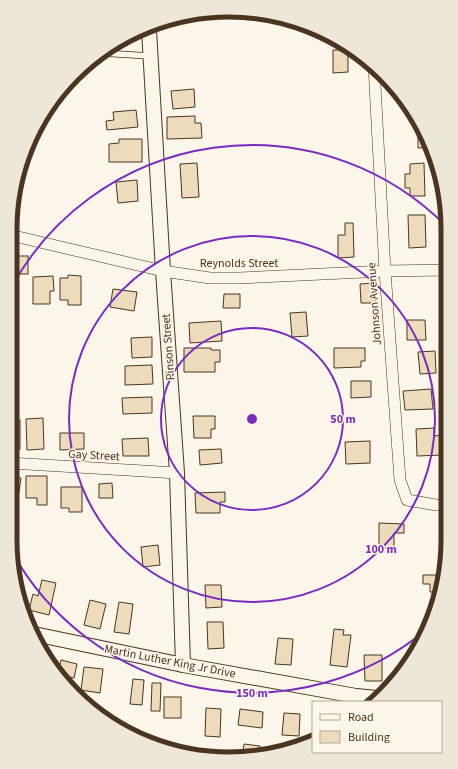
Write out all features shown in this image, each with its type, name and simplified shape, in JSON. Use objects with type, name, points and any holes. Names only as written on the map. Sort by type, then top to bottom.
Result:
[{"type":"street","name":"Pinson Street","points":[[149,33],[163,272],[177,473],[183,665]]},
{"type":"street","name":"Johnson Avenue","points":[[374,75],[385,271],[400,480],[407,500],[436,506],[441,506]]},
{"type":"street","name":"Reynolds Street","points":[[17,238],[163,272],[210,278],[441,270]]},
{"type":"street","name":"Gay Street","points":[[17,463],[177,473]]},
{"type":"street","name":"Martin Luther King Jr Drive","points":[[40,635],[183,665],[348,695],[371,697]]},
{"type":"lane","points":[[110,54],[150,56]]},
{"type":"building","points":[[333,50],[342,50],[348,54],[348,72],[333,73]]},
{"type":"building","points":[[194,89],[195,107],[173,109],[171,91]]},
{"type":"building","points":[[136,110],[138,127],[107,130],[106,121],[114,120],[113,112]]},
{"type":"building","points":[[195,116],[195,123],[201,123],[202,138],[167,139],[167,117]]},
{"type":"building","points":[[418,133],[425,147],[418,148]]},
{"type":"building","points":[[119,139],[142,139],[142,162],[109,162],[109,144],[119,143]]},
{"type":"building","points":[[197,163],[199,197],[182,198],[180,164]]},
{"type":"building","points":[[424,163],[425,196],[410,196],[410,188],[405,188],[405,174],[410,174],[410,164]]},
{"type":"building","points":[[137,180],[138,201],[118,203],[116,182]]},
{"type":"building","points":[[408,215],[425,215],[426,247],[409,248]]},
{"type":"building","points":[[345,223],[353,223],[354,257],[338,258],[338,235],[345,235]]},
{"type":"building","points":[[17,256],[28,256],[28,274],[17,274]]},
{"type":"building","points":[[68,275],[81,276],[81,305],[68,305],[68,300],[60,300],[60,278],[68,278]]},
{"type":"building","points":[[53,276],[54,291],[50,291],[50,304],[33,304],[33,277]]},
{"type":"building","points":[[375,283],[376,303],[361,303],[360,284]]},
{"type":"building","points":[[113,289],[137,292],[134,311],[110,307]]},
{"type":"building","points":[[224,294],[240,294],[240,308],[223,308]]},
{"type":"building","points":[[306,312],[308,336],[292,337],[290,313]]},
{"type":"building","points":[[407,320],[425,320],[426,340],[407,340]]},
{"type":"building","points":[[221,321],[222,341],[190,343],[189,323]]},
{"type":"building","points":[[152,337],[152,357],[132,358],[131,338]]},
{"type":"building","points":[[184,348],[211,348],[211,350],[220,350],[220,362],[215,362],[215,372],[184,372]]},
{"type":"building","points":[[334,348],[365,348],[365,361],[361,361],[361,367],[334,368]]},
{"type":"building","points":[[435,351],[436,373],[420,374],[418,352]]},
{"type":"building","points":[[152,365],[153,384],[125,385],[125,366]]},
{"type":"building","points":[[351,381],[371,381],[371,397],[351,398]]},
{"type":"building","points":[[431,389],[433,409],[405,410],[403,391]]},
{"type":"building","points":[[152,397],[152,413],[123,414],[122,398]]},
{"type":"building","points":[[193,416],[215,416],[215,429],[211,429],[211,438],[194,438]]},
{"type":"building","points":[[43,418],[44,449],[27,450],[26,419]]},
{"type":"building","points":[[17,420],[20,420],[20,449],[17,449]]},
{"type":"building","points":[[434,428],[434,436],[441,435],[441,455],[417,456],[416,429]]},
{"type":"building","points":[[60,433],[84,433],[84,449],[60,450]]},
{"type":"building","points":[[148,438],[149,456],[123,456],[122,439]]},
{"type":"building","points":[[370,441],[370,463],[346,464],[345,442]]},
{"type":"building","points":[[221,449],[222,463],[200,465],[199,450]]},
{"type":"building","points":[[26,476],[47,476],[47,505],[37,505],[37,498],[26,498]]},
{"type":"building","points":[[17,478],[21,478],[19,492],[17,492]]},
{"type":"building","points":[[112,483],[113,498],[99,498],[99,484]]},
{"type":"building","points":[[61,487],[82,487],[82,512],[69,512],[69,508],[61,508]]},
{"type":"building","points":[[225,492],[225,502],[220,502],[220,513],[196,513],[195,493]]},
{"type":"building","points":[[379,523],[404,524],[404,533],[394,533],[394,549],[379,548]]},
{"type":"building","points":[[158,545],[160,565],[143,567],[141,547]]},
{"type":"building","points":[[423,575],[438,575],[435,592],[430,592],[430,584],[423,584]]},
{"type":"building","points":[[42,580],[56,583],[49,615],[29,610],[33,594],[38,596]]},
{"type":"building","points":[[205,585],[221,585],[222,607],[206,608]]},
{"type":"building","points":[[90,600],[106,604],[100,629],[84,625]]},
{"type":"building","points":[[119,602],[133,604],[129,634],[114,632]]},
{"type":"building","points":[[207,622],[223,622],[224,648],[208,649]]},
{"type":"building","points":[[334,629],[344,630],[343,635],[351,635],[347,667],[330,665]]},
{"type":"building","points":[[278,638],[293,639],[291,665],[275,664]]},
{"type":"building","points":[[364,655],[382,655],[382,681],[365,681]]},
{"type":"building","points":[[61,660],[77,664],[74,678],[67,677],[60,667]]},
{"type":"building","points":[[84,667],[103,669],[100,693],[81,690]]},
{"type":"building","points":[[133,679],[144,680],[142,705],[130,704]]},
{"type":"building","points":[[152,683],[161,683],[160,711],[151,711]]},
{"type":"building","points":[[164,697],[181,697],[181,718],[164,718]]},
{"type":"building","points":[[206,708],[221,709],[220,737],[205,736]]},
{"type":"building","points":[[240,709],[263,712],[262,728],[238,725]]},
{"type":"building","points":[[284,713],[300,714],[299,736],[282,735]]},
{"type":"building","points":[[244,744],[260,746],[260,750],[243,752]]}]
